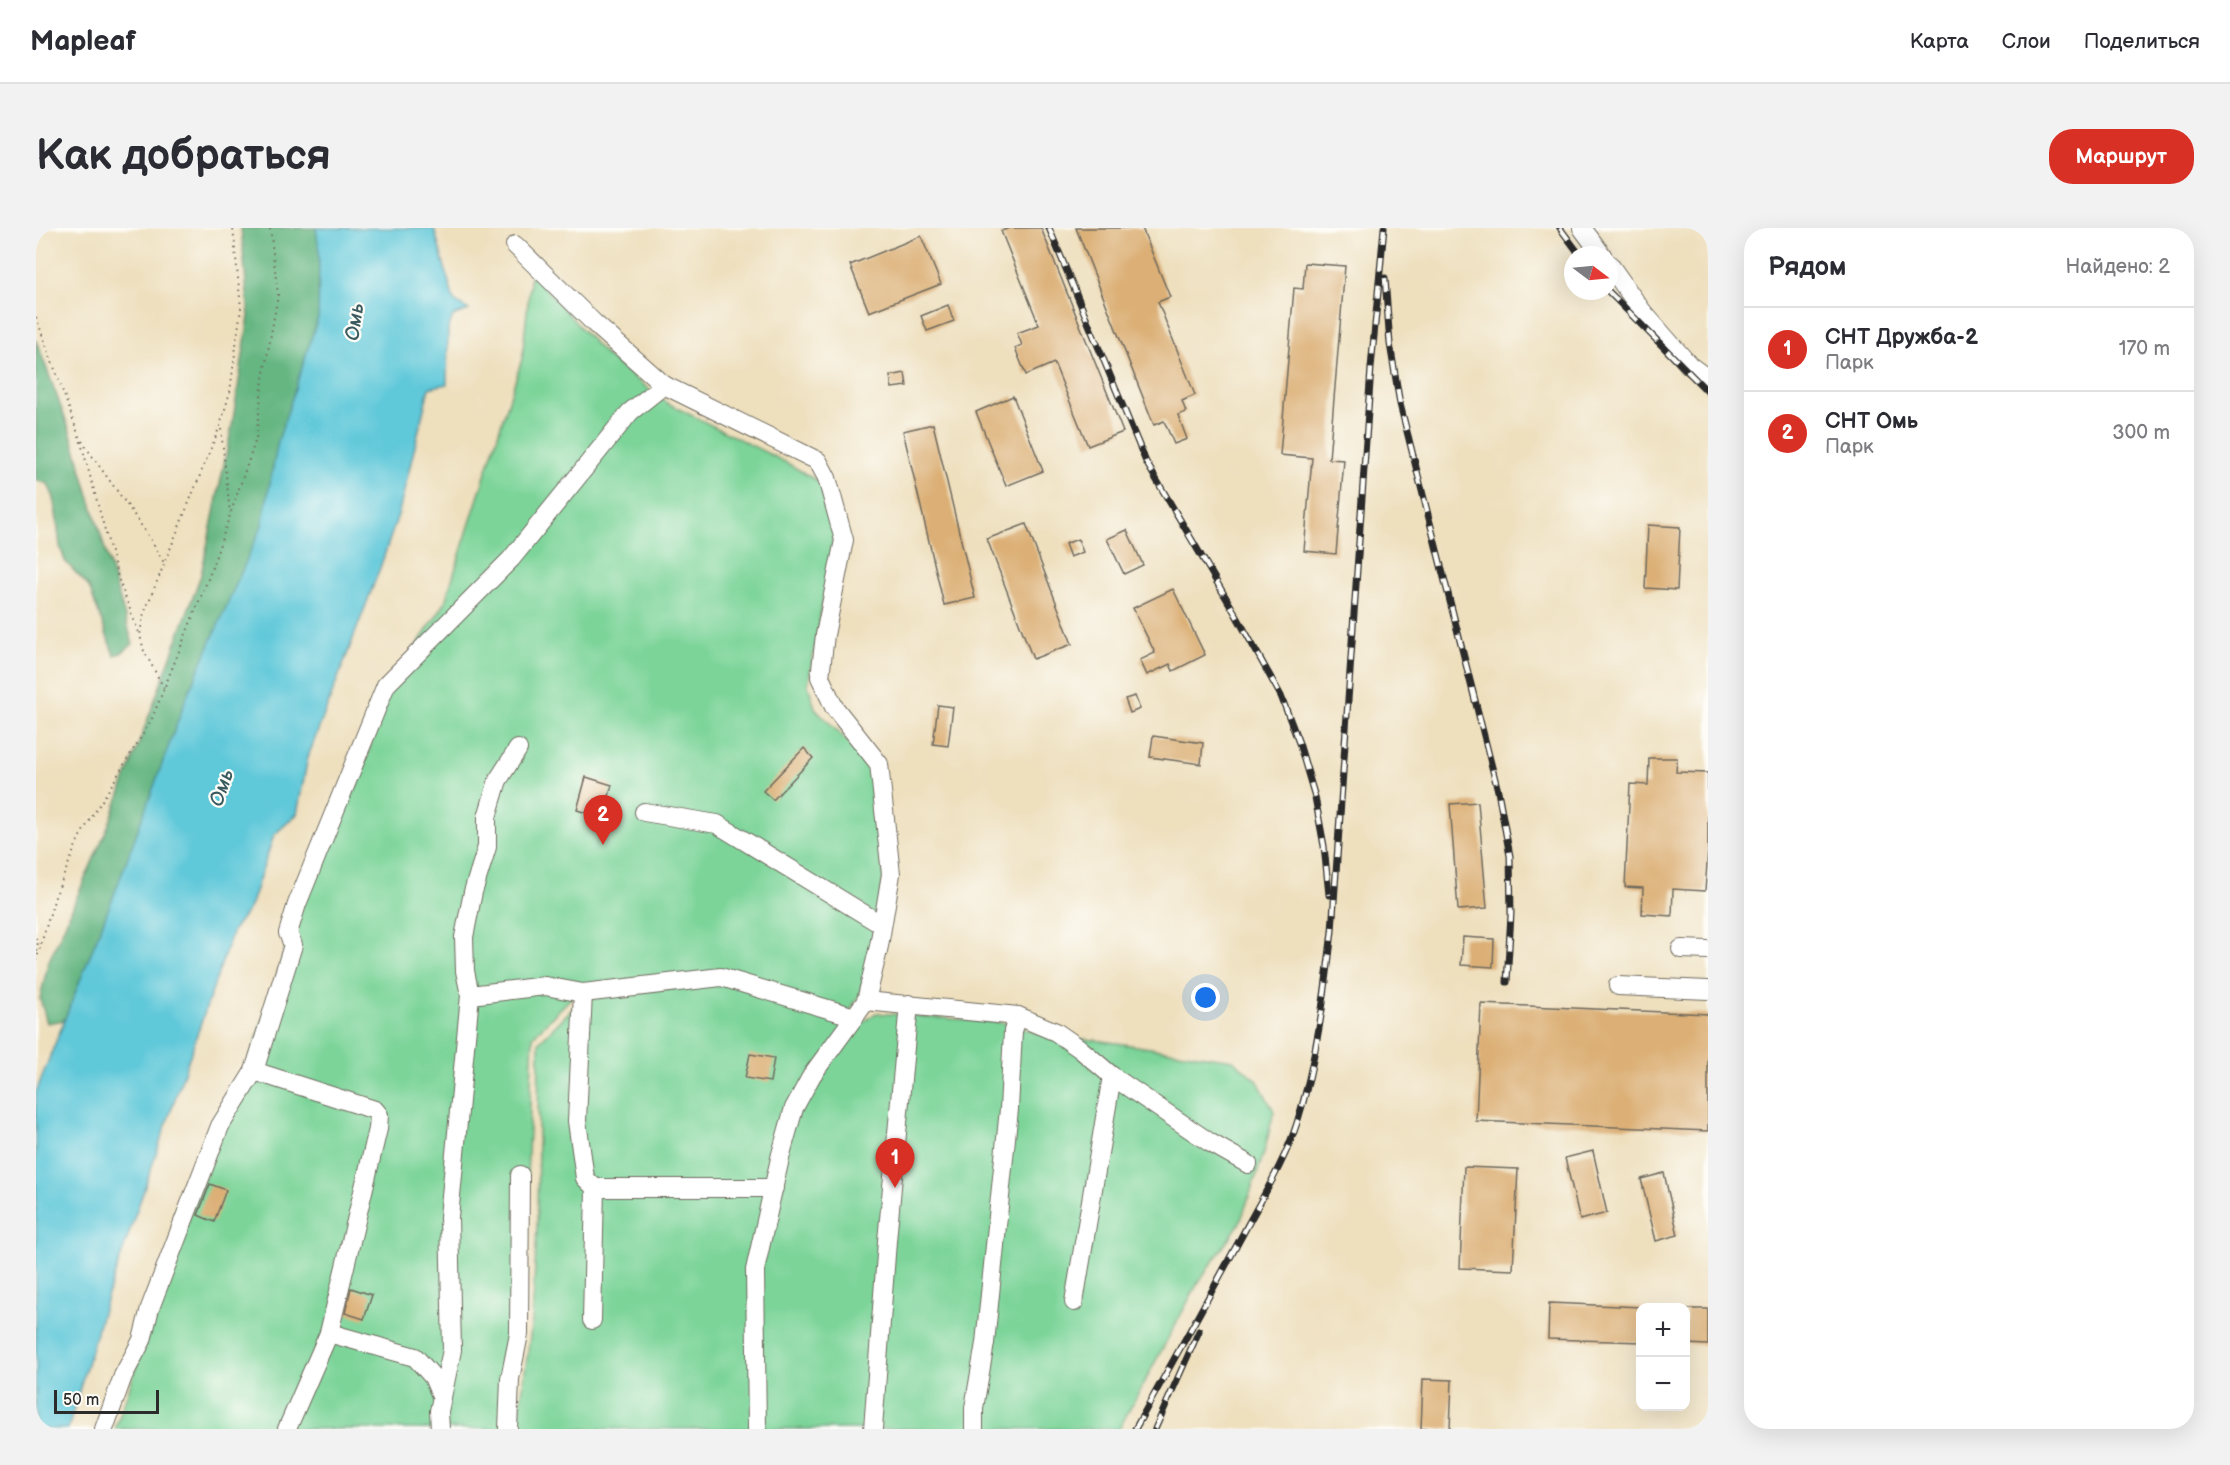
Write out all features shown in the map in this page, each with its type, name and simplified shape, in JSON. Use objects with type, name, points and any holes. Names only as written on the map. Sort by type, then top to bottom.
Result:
[{"type":"lane","points":[[1582,228],[1595,246]]},
{"type":"lane","points":[[516,244],[594,323],[664,385],[818,461],[827,478],[844,540],[825,635],[820,677],[834,707],[879,764],[891,874],[866,1001],[812,1075],[795,1108],[774,1188],[755,1269],[757,1429]]},
{"type":"lane","points":[[1618,277],[1642,311],[1689,365],[1708,380]]},
{"type":"lane","points":[[104,1429],[123,1376],[142,1340],[150,1308],[220,1126],[254,1071],[293,945],[288,933],[297,904],[386,685],[511,559],[630,412],[664,385]]},
{"type":"lane","points":[[440,1429],[440,1411],[452,1350],[449,1217],[470,995],[465,971],[464,937],[473,892],[487,847],[487,818],[498,780],[518,749]]},
{"type":"lane","points":[[644,812],[717,824],[882,925]]},
{"type":"lane","points":[[1682,949],[1708,950]]},
{"type":"lane","points":[[470,995],[545,986],[583,993],[721,977],[855,1017]]},
{"type":"lane","points":[[1618,986],[1708,990]]},
{"type":"lane","points":[[583,993],[577,1121],[585,1178],[595,1188],[774,1188]]},
{"type":"lane","points":[[866,1001],[1018,1016],[1056,1032],[1112,1076],[1209,1142],[1248,1164]]},
{"type":"lane","points":[[873,1429],[887,1240],[909,1004]]},
{"type":"lane","points":[[974,1429],[974,1408],[985,1343],[1008,1120],[1013,1031],[1018,1016]]},
{"type":"lane","points":[[254,1071],[375,1110],[380,1115],[329,1333],[287,1429]]},
{"type":"lane","points":[[1074,1302],[1112,1076]]},
{"type":"lane","points":[[508,1429],[510,1379],[519,1334],[520,1175]]},
{"type":"lane","points":[[592,1320],[595,1188]]},
{"type":"lane","points":[[329,1333],[415,1357],[433,1377],[442,1398]]},
{"type":"path","points":[[140,636],[143,616],[220,426],[230,392],[241,308],[233,228]]},
{"type":"path","points":[[36,961],[55,897],[79,838],[151,722],[207,579],[256,439],[263,379],[278,295],[270,228]]},
{"type":"path","points":[[36,316],[80,439],[118,579],[144,651],[164,688]]},
{"type":"path","points":[[220,426],[231,513]]},
{"type":"path","points":[[80,439],[113,488],[148,533],[164,563]]},
{"type":"path","points":[[36,938],[38,941],[36,956]]},
{"type":"green space","points":[[241,228],[326,228],[327,305],[282,492],[77,1018],[47,1023],[40,999],[48,963],[109,824],[201,575],[232,426],[249,316]]},
{"type":"green space","points":[[531,273],[606,356],[667,403],[787,463],[819,482],[834,536],[808,685],[815,708],[870,765],[874,816],[884,874],[874,940],[859,997],[849,1011],[764,985],[579,990],[533,1036],[527,1178],[507,1429],[115,1429],[186,1225],[250,1059],[307,884],[362,775],[387,689],[444,605],[522,359]]},
{"type":"green space","points":[[36,340],[71,434],[133,644],[114,655],[89,587],[65,561],[60,546],[54,498],[48,484],[36,480]]},
{"type":"green space","points":[[724,981],[841,1021],[862,1023],[876,1013],[1006,1023],[1049,1037],[1095,1040],[1233,1060],[1257,1080],[1274,1111],[1264,1153],[1240,1223],[1198,1283],[1119,1429],[517,1429],[532,1322],[537,1228],[539,1042],[582,999]]},
{"type":"water","name":"Омь","points":[[316,228],[434,228],[454,301],[469,310],[453,316],[448,329],[447,384],[429,388],[399,512],[308,757],[297,814],[274,835],[250,907],[233,930],[104,1306],[68,1429],[36,1429],[36,1092],[115,892],[187,696],[262,525],[278,441],[318,318],[319,251]]},
{"type":"building","points":[[1010,228],[1041,228],[1123,432],[1088,446],[1054,363],[1026,375],[1015,348],[1022,345],[1017,333],[1039,325],[1001,231]]},
{"type":"building","points":[[1076,228],[1142,228],[1170,297],[1158,302],[1195,395],[1182,401],[1186,412],[1178,415],[1187,439],[1174,444],[1164,421],[1154,425]]},
{"type":"building","points":[[921,236],[941,284],[869,312],[850,265]]},
{"type":"building","points":[[1305,263],[1345,266],[1329,459],[1344,460],[1336,554],[1304,551],[1312,458],[1280,455],[1294,288],[1303,289]]},
{"type":"building","points":[[948,305],[954,321],[927,331],[921,316]]},
{"type":"building","points":[[905,373],[907,386],[892,388],[890,376]]},
{"type":"building","points":[[1013,396],[1043,471],[1006,486],[976,412]]},
{"type":"building","points":[[933,424],[975,598],[944,605],[903,431]]},
{"type":"building","points":[[1026,524],[1072,644],[1033,659],[987,539]]},
{"type":"building","points":[[1648,525],[1680,527],[1677,590],[1645,588]]},
{"type":"building","points":[[1127,530],[1143,565],[1124,574],[1107,539]]},
{"type":"building","points":[[1078,539],[1083,552],[1070,557],[1065,544]]},
{"type":"building","points":[[1173,589],[1205,655],[1173,671],[1170,664],[1147,675],[1140,660],[1155,653],[1133,608]]},
{"type":"building","points":[[1135,696],[1140,709],[1130,713],[1125,699]]},
{"type":"building","points":[[938,705],[953,707],[948,746],[933,744]]},
{"type":"building","points":[[1153,736],[1203,743],[1201,764],[1150,757]]},
{"type":"building","points":[[804,748],[813,758],[773,800],[763,791]]},
{"type":"building","points":[[1649,758],[1677,758],[1676,772],[1708,773],[1708,850],[1705,891],[1673,889],[1672,916],[1642,914],[1643,888],[1625,887],[1630,784],[1648,785]]},
{"type":"building","points":[[586,777],[612,785],[603,818],[577,810]]},
{"type":"building","points":[[1478,802],[1487,908],[1458,910],[1450,804]]},
{"type":"building","points":[[1463,937],[1494,939],[1493,967],[1461,965]]},
{"type":"building","points":[[1481,1004],[1708,1014],[1708,1131],[1476,1121]]},
{"type":"building","points":[[750,1054],[774,1058],[770,1082],[745,1078]]},
{"type":"building","points":[[1593,1151],[1607,1213],[1580,1220],[1565,1158]]},
{"type":"building","points":[[1464,1167],[1518,1169],[1513,1270],[1460,1268]]},
{"type":"building","points":[[1664,1173],[1678,1235],[1656,1241],[1641,1179]]},
{"type":"building","points":[[210,1184],[226,1190],[214,1222],[198,1215]]},
{"type":"building","points":[[351,1288],[372,1295],[364,1319],[345,1313]]},
{"type":"building","points":[[1549,1303],[1636,1307],[1636,1342],[1548,1339]]},
{"type":"building","points":[[1690,1309],[1708,1309],[1708,1345],[1690,1344]]},
{"type":"building","points":[[1423,1379],[1452,1380],[1450,1429],[1421,1429]]},
{"type":"railway","points":[[1049,228],[1146,462],[1281,696],[1299,743],[1315,797],[1324,846],[1329,895]]},
{"type":"railway","points":[[1135,1429],[1280,1165],[1297,1123],[1315,1052],[1332,931],[1371,368],[1384,228]]},
{"type":"railway","points":[[1560,228],[1573,246]]},
{"type":"railway","points":[[1385,278],[1390,344],[1400,404],[1498,791],[1510,856],[1511,914],[1507,982]]},
{"type":"railway","points":[[1617,300],[1708,392]]},
{"type":"railway","points":[[1155,1429],[1199,1331]]},
{"type":"place","name":"СНТ Омь","points":[[603,845]]},
{"type":"place","name":"СНТ Дружба-2","points":[[895,1188]]}]
